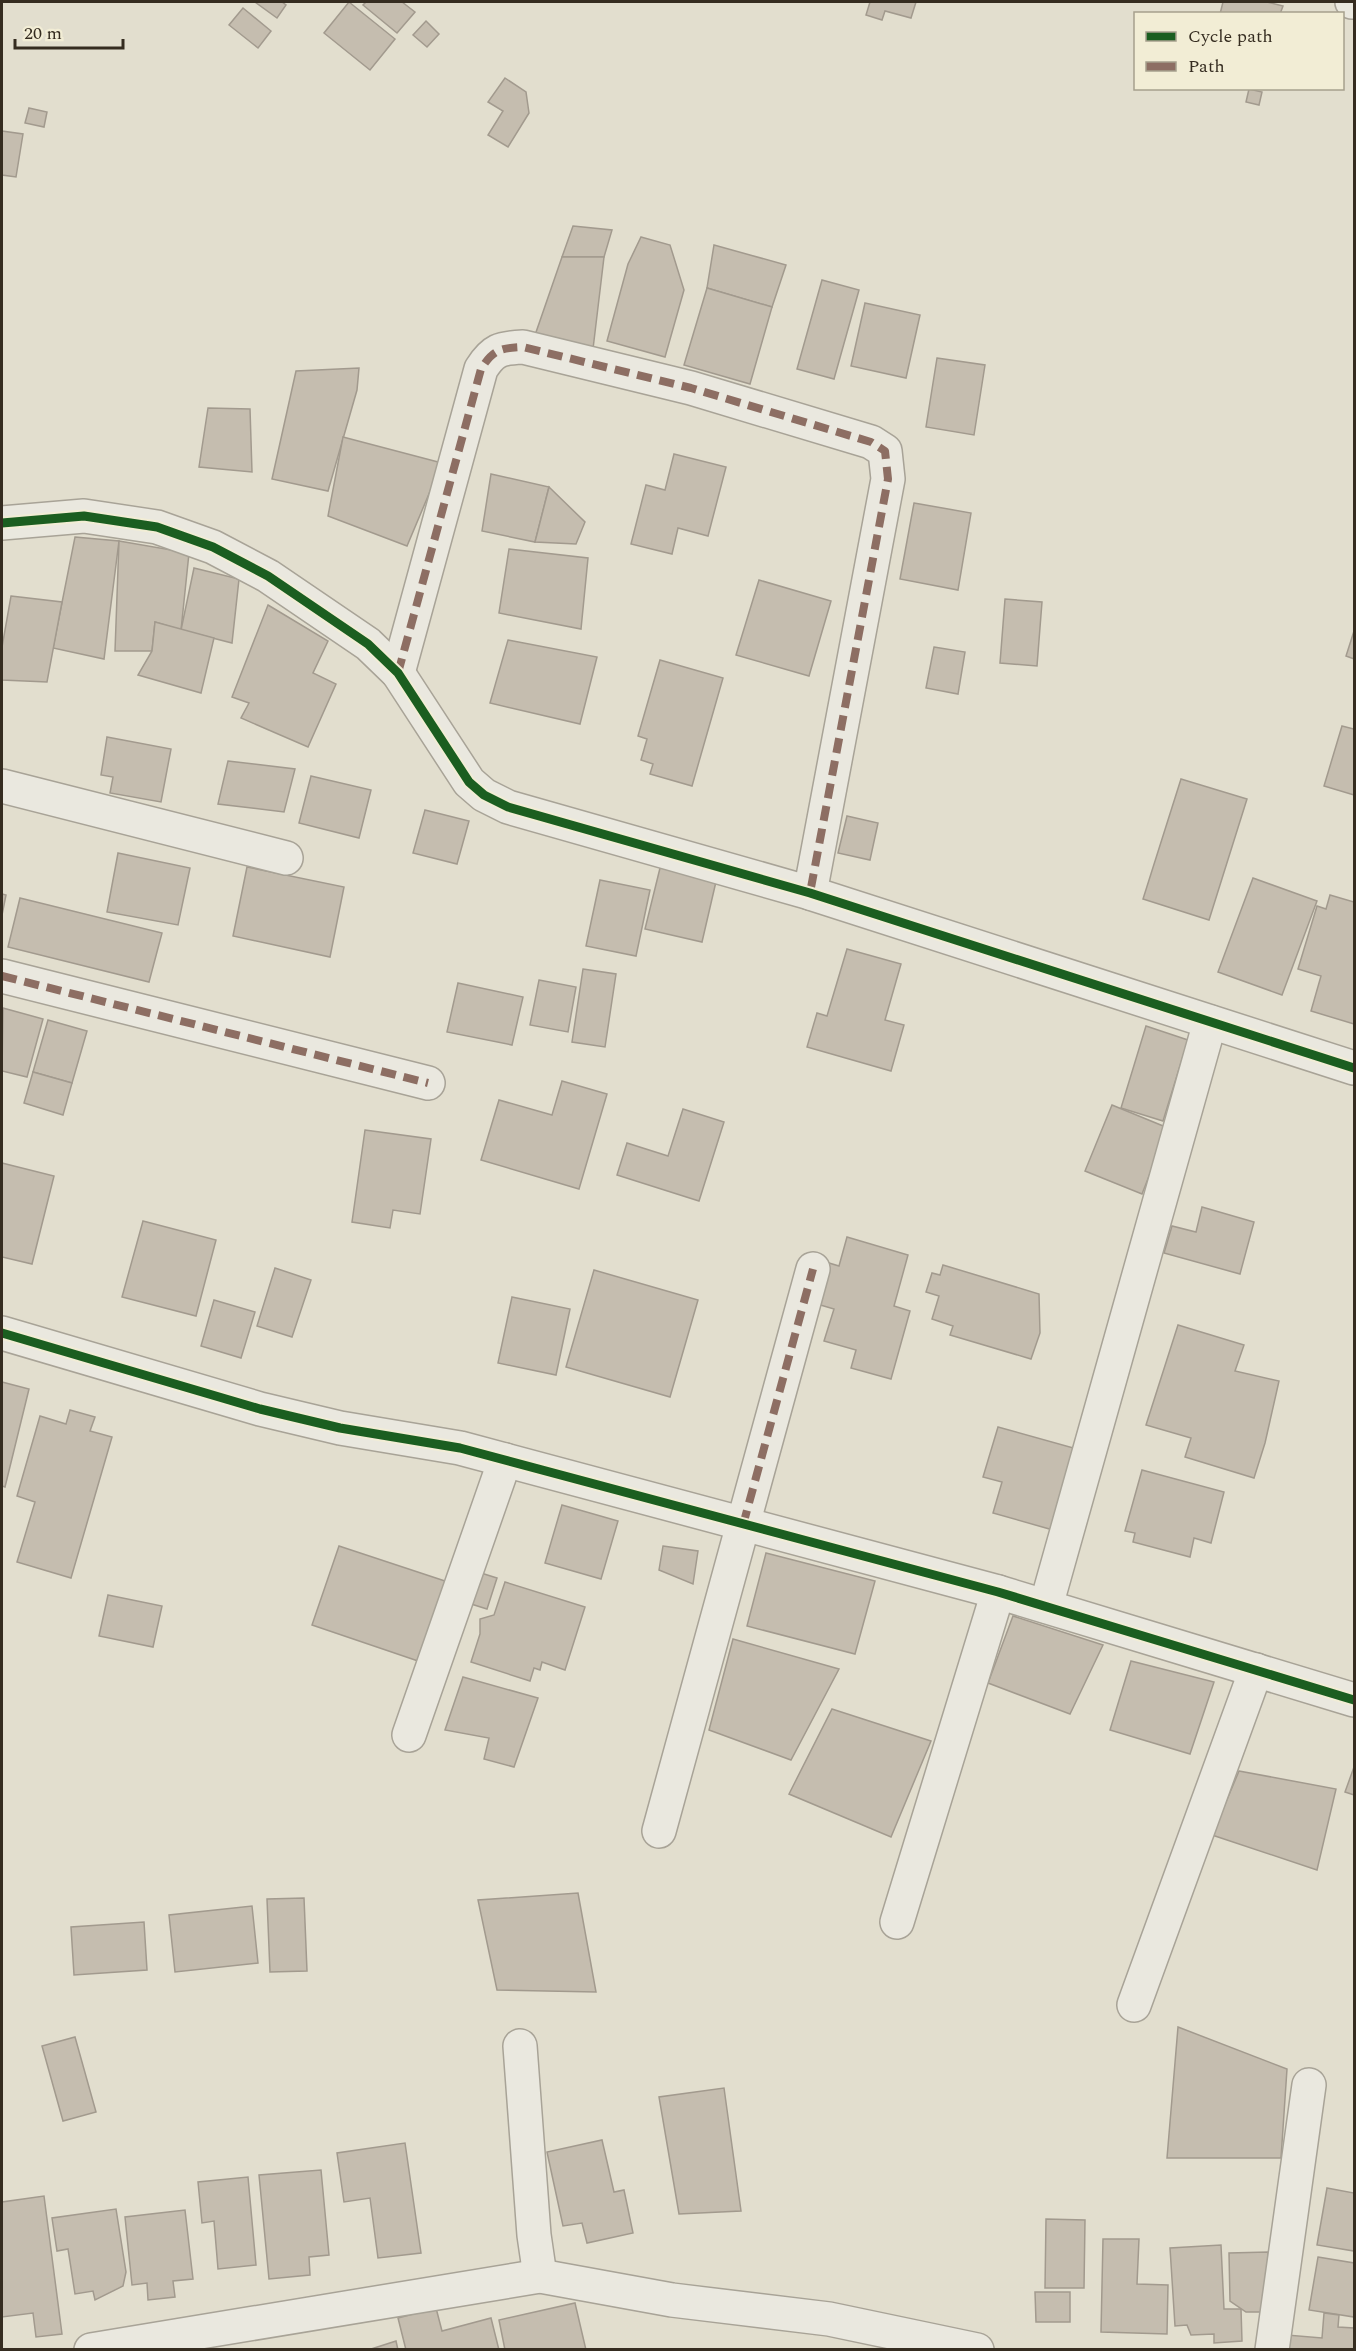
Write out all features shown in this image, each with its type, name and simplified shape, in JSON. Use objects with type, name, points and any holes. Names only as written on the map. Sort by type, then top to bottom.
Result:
[{"type":"street","points":[[398,674],[481,369],[491,354],[505,348],[522,347],[691,388],[871,442],[885,451],[888,479],[810,893]]},
{"type":"street","points":[[2,523],[84,516],[158,526],[213,547],[268,576],[368,644],[398,674],[469,782],[484,795],[508,807],[810,893],[1354,1068]]},
{"type":"street","points":[[2,786],[286,858]]},
{"type":"street","points":[[2,976],[428,1083]]},
{"type":"street","points":[[1046,1606],[1210,1022]]},
{"type":"street","points":[[658,1831],[813,1269]]},
{"type":"street","points":[[2,1333],[260,1409],[340,1428],[460,1448],[998,1592],[1354,1700]]},
{"type":"street","points":[[409,1735],[505,1460]]},
{"type":"street","points":[[897,1922],[998,1592]]},
{"type":"street","points":[[1134,2005],[1256,1670]]},
{"type":"street","points":[[520,2046],[534,2235],[540,2276]]},
{"type":"street","points":[[1272,2349],[1310,2085]]},
{"type":"street","points":[[91,2349],[540,2276],[672,2300],[829,2319],[977,2349]]},
{"type":"building","points":[[255,2],[282,2],[286,5],[277,18]]},
{"type":"building","points":[[349,2],[395,39],[370,70],[324,33]]},
{"type":"building","points":[[366,2],[402,2],[415,12],[397,33],[363,5]]},
{"type":"building","points":[[870,2],[916,2],[911,18],[885,11],[882,20],[866,15]]},
{"type":"building","points":[[1223,2],[1267,2],[1283,6],[1281,12],[1220,12]]},
{"type":"building","points":[[243,8],[271,31],[258,48],[229,25]]},
{"type":"building","points":[[426,21],[439,34],[427,47],[413,35]]},
{"type":"building","points":[[505,78],[526,92],[529,113],[508,147],[488,135],[503,111],[488,102]]},
{"type":"building","points":[[1249,90],[1262,92],[1259,105],[1246,102]]},
{"type":"building","points":[[29,108],[47,112],[44,127],[25,123]]},
{"type":"building","points":[[2,131],[23,134],[16,177],[2,175]]},
{"type":"building","points":[[573,226],[612,230],[604,257],[562,257]]},
{"type":"building","points":[[641,237],[670,245],[684,290],[665,357],[607,341],[628,264]]},
{"type":"building","points":[[714,245],[786,265],[772,307],[707,288]]},
{"type":"building","points":[[562,257],[604,257],[593,349],[533,341]]},
{"type":"building","points":[[822,280],[859,290],[834,379],[797,369]]},
{"type":"building","points":[[707,288],[772,307],[750,384],[684,365]]},
{"type":"building","points":[[865,303],[920,315],[906,378],[851,366]]},
{"type":"building","points":[[937,358],[985,365],[974,435],[926,427]]},
{"type":"building","points":[[359,368],[357,390],[328,491],[272,479],[296,371]]},
{"type":"building","points":[[208,408],[250,409],[252,472],[199,467]]},
{"type":"building","points":[[343,437],[442,463],[407,546],[328,516]]},
{"type":"building","points":[[674,454],[726,467],[708,536],[678,528],[672,554],[631,544],[646,485],[665,490]]},
{"type":"building","points":[[491,474],[549,487],[535,542],[482,531]]},
{"type":"building","points":[[549,487],[585,522],[576,544],[535,542]]},
{"type":"building","points":[[914,503],[971,513],[958,590],[900,579]]},
{"type":"building","points":[[75,537],[119,541],[104,659],[53,648]]},
{"type":"building","points":[[119,541],[189,553],[181,630],[155,622],[152,651],[115,651]]},
{"type":"building","points":[[509,549],[588,558],[581,629],[499,613]]},
{"type":"building","points":[[194,568],[239,579],[232,643],[181,630]]},
{"type":"building","points":[[759,580],[831,601],[809,676],[736,655]]},
{"type":"building","points":[[11,596],[62,602],[47,682],[2,680],[2,647]]},
{"type":"building","points":[[1005,599],[1042,602],[1037,666],[1000,663]]},
{"type":"building","points":[[268,605],[328,641],[313,673],[336,684],[308,747],[241,718],[249,703],[232,697]]},
{"type":"building","points":[[155,622],[214,638],[201,693],[138,675],[152,651]]},
{"type":"building","points":[[1354,631],[1354,659],[1346,656]]},
{"type":"building","points":[[508,640],[597,657],[580,724],[490,703]]},
{"type":"building","points":[[934,647],[965,652],[958,694],[926,688]]},
{"type":"building","points":[[660,660],[723,678],[692,786],[650,774],[653,764],[641,760],[647,739],[638,736]]},
{"type":"building","points":[[1342,726],[1354,729],[1354,795],[1324,786]]},
{"type":"building","points":[[107,737],[171,749],[161,802],[110,793],[113,777],[101,775]]},
{"type":"building","points":[[228,761],[295,769],[284,812],[218,804]]},
{"type":"building","points":[[311,776],[371,790],[359,838],[299,823]]},
{"type":"building","points":[[1181,779],[1247,799],[1209,920],[1143,899]]},
{"type":"building","points":[[425,810],[469,821],[457,864],[413,853]]},
{"type":"building","points":[[847,816],[878,823],[870,860],[838,853]]},
{"type":"building","points":[[118,853],[190,868],[178,925],[107,912]]},
{"type":"building","points":[[662,860],[718,873],[702,942],[645,929]]},
{"type":"building","points":[[247,867],[344,887],[330,957],[233,936]]},
{"type":"building","points":[[1253,878],[1317,901],[1282,995],[1218,972]]},
{"type":"building","points":[[600,880],[650,890],[636,956],[586,946]]},
{"type":"building","points":[[2,894],[6,895],[2,915]]},
{"type":"building","points":[[1330,895],[1354,902],[1354,1024],[1311,1011],[1321,976],[1298,969],[1317,906],[1326,909]]},
{"type":"building","points":[[20,898],[162,933],[149,982],[8,947]]},
{"type":"building","points":[[847,949],[901,964],[885,1020],[904,1025],[891,1071],[807,1047],[817,1013],[827,1016]]},
{"type":"building","points":[[583,969],[616,974],[605,1047],[572,1042]]},
{"type":"building","points":[[539,980],[576,987],[568,1032],[530,1025]]},
{"type":"building","points":[[458,983],[523,997],[512,1045],[447,1032]]},
{"type":"building","points":[[3,1008],[43,1019],[27,1077],[2,1071]]},
{"type":"building","points":[[48,1020],[87,1031],[72,1083],[33,1072]]},
{"type":"building","points":[[1146,1026],[1188,1040],[1163,1121],[1121,1108]]},
{"type":"building","points":[[33,1072],[72,1083],[63,1115],[24,1103]]},
{"type":"building","points":[[562,1081],[607,1094],[579,1189],[481,1160],[499,1100],[552,1115]]},
{"type":"building","points":[[1112,1105],[1168,1128],[1142,1194],[1085,1171]]},
{"type":"building","points":[[683,1109],[724,1122],[699,1201],[617,1175],[627,1143],[668,1156]]},
{"type":"building","points":[[365,1130],[431,1139],[420,1214],[393,1210],[390,1228],[352,1222]]},
{"type":"building","points":[[2,1163],[54,1176],[32,1264],[2,1257]]},
{"type":"building","points":[[1202,1207],[1254,1222],[1240,1274],[1164,1253],[1172,1226],[1196,1232]]},
{"type":"building","points":[[143,1221],[216,1240],[196,1316],[122,1297]]},
{"type":"building","points":[[847,1237],[908,1255],[894,1306],[910,1311],[891,1379],[851,1368],[856,1350],[824,1341],[834,1309],[817,1304],[829,1263],[839,1266]]},
{"type":"building","points":[[943,1265],[1039,1294],[1040,1333],[1031,1359],[950,1335],[953,1326],[932,1319],[939,1296],[926,1292],[932,1273],[940,1275]]},
{"type":"building","points":[[275,1268],[311,1280],[292,1337],[257,1326]]},
{"type":"building","points":[[594,1270],[698,1300],[670,1397],[566,1367]]},
{"type":"building","points":[[512,1297],[570,1309],[556,1375],[498,1363]]},
{"type":"building","points":[[214,1300],[255,1312],[241,1358],[201,1346]]},
{"type":"building","points":[[1178,1325],[1244,1345],[1235,1371],[1279,1381],[1265,1443],[1254,1478],[1185,1457],[1191,1438],[1146,1425]]},
{"type":"building","points":[[2,1382],[29,1389],[5,1487],[2,1486]]},
{"type":"building","points":[[70,1410],[95,1417],[90,1431],[112,1437],[71,1578],[17,1562],[35,1502],[17,1496],[40,1416],[66,1424]]},
{"type":"building","points":[[998,1427],[1077,1449],[1053,1530],[993,1513],[1002,1482],[983,1477]]},
{"type":"building","points":[[1142,1470],[1224,1492],[1211,1543],[1194,1538],[1190,1557],[1133,1542],[1135,1533],[1125,1531]]},
{"type":"building","points":[[562,1505],[618,1521],[601,1579],[545,1563]]},
{"type":"building","points":[[339,1546],[448,1582],[421,1662],[312,1625]]},
{"type":"building","points":[[663,1546],[698,1551],[693,1584],[659,1570]]},
{"type":"building","points":[[766,1553],[875,1581],[855,1654],[747,1626]]},
{"type":"building","points":[[481,1573],[497,1578],[487,1609],[471,1604]]},
{"type":"building","points":[[505,1582],[585,1607],[565,1670],[542,1662],[540,1670],[534,1668],[530,1681],[471,1662],[480,1634],[480,1619],[494,1615]]},
{"type":"building","points":[[108,1595],[162,1606],[153,1647],[99,1636]]},
{"type":"building","points":[[1013,1616],[1103,1645],[1070,1714],[988,1683]]},
{"type":"building","points":[[733,1639],[839,1669],[791,1760],[709,1730]]},
{"type":"building","points":[[1131,1661],[1214,1682],[1190,1754],[1110,1730]]},
{"type":"building","points":[[463,1677],[538,1698],[514,1767],[484,1759],[489,1738],[445,1730]]},
{"type":"building","points":[[832,1709],[931,1741],[891,1837],[789,1794]]},
{"type":"building","points":[[1354,1767],[1354,1795],[1345,1792]]},
{"type":"building","points":[[1239,1771],[1336,1789],[1317,1870],[1212,1835]]},
{"type":"building","points":[[578,1893],[596,1992],[497,1990],[478,1900]]},
{"type":"building","points":[[304,1898],[307,1971],[270,1972],[267,1899]]},
{"type":"building","points":[[252,1906],[258,1963],[175,1972],[169,1915]]},
{"type":"building","points":[[144,1922],[147,1970],[74,1975],[71,1927]]},
{"type":"building","points":[[1178,2027],[1287,2069],[1281,2158],[1167,2158]]},
{"type":"building","points":[[75,2037],[96,2112],[63,2121],[42,2046]]},
{"type":"building","points":[[724,2088],[741,2211],[679,2214],[659,2097]]},
{"type":"building","points":[[602,2140],[614,2192],[624,2190],[633,2233],[587,2243],[582,2223],[563,2226],[547,2152]]},
{"type":"building","points":[[405,2143],[421,2253],[378,2258],[370,2198],[344,2202],[337,2153]]},
{"type":"building","points":[[321,2170],[329,2255],[309,2257],[310,2275],[269,2279],[259,2175]]},
{"type":"building","points":[[248,2177],[256,2265],[218,2269],[214,2221],[202,2223],[198,2182]]},
{"type":"building","points":[[1327,2188],[1354,2193],[1354,2251],[1317,2245]]},
{"type":"building","points":[[44,2196],[62,2334],[36,2337],[33,2313],[2,2317],[2,2202]]},
{"type":"building","points":[[116,2209],[126,2272],[123,2286],[95,2300],[93,2291],[75,2294],[68,2249],[57,2251],[52,2218]]},
{"type":"building","points":[[185,2210],[193,2279],[173,2281],[175,2297],[148,2300],[147,2283],[132,2285],[125,2217]]},
{"type":"building","points":[[1046,2219],[1085,2220],[1084,2288],[1045,2288]]},
{"type":"building","points":[[1103,2239],[1139,2239],[1137,2284],[1168,2285],[1167,2334],[1101,2332]]},
{"type":"building","points":[[1221,2245],[1224,2309],[1241,2309],[1242,2341],[1214,2343],[1214,2334],[1191,2335],[1187,2325],[1175,2326],[1170,2248]]},
{"type":"building","points":[[1268,2252],[1268,2312],[1246,2312],[1230,2301],[1229,2253]]},
{"type":"building","points":[[1318,2257],[1354,2263],[1354,2317],[1309,2310]]},
{"type":"building","points":[[1035,2292],[1070,2292],[1070,2322],[1036,2322]]},
{"type":"building","points":[[575,2303],[586,2350],[505,2350],[499,2320]]},
{"type":"building","points":[[436,2308],[442,2331],[491,2318],[499,2350],[406,2350],[398,2318]]},
{"type":"building","points":[[1324,2313],[1339,2315],[1338,2327],[1354,2328],[1354,2350],[1286,2350],[1287,2335],[1322,2338]]},
{"type":"building","points":[[396,2341],[398,2350],[368,2350]]},
{"type":"marked path","points":[[398,673],[481,369],[498,351],[523,347],[691,388],[871,442],[885,451],[888,479],[810,893]]},
{"type":"marked path","points":[[2,976],[428,1083]]},
{"type":"marked path","points":[[743,1525],[813,1269]]},
{"type":"cycle path","points":[[2,523],[84,516],[157,527],[213,547],[268,576],[368,644],[398,673],[469,782],[484,795],[508,807],[810,893],[1354,1068]]},
{"type":"cycle path","points":[[2,1333],[260,1409],[340,1428],[460,1448],[998,1592],[1354,1700]]}]
